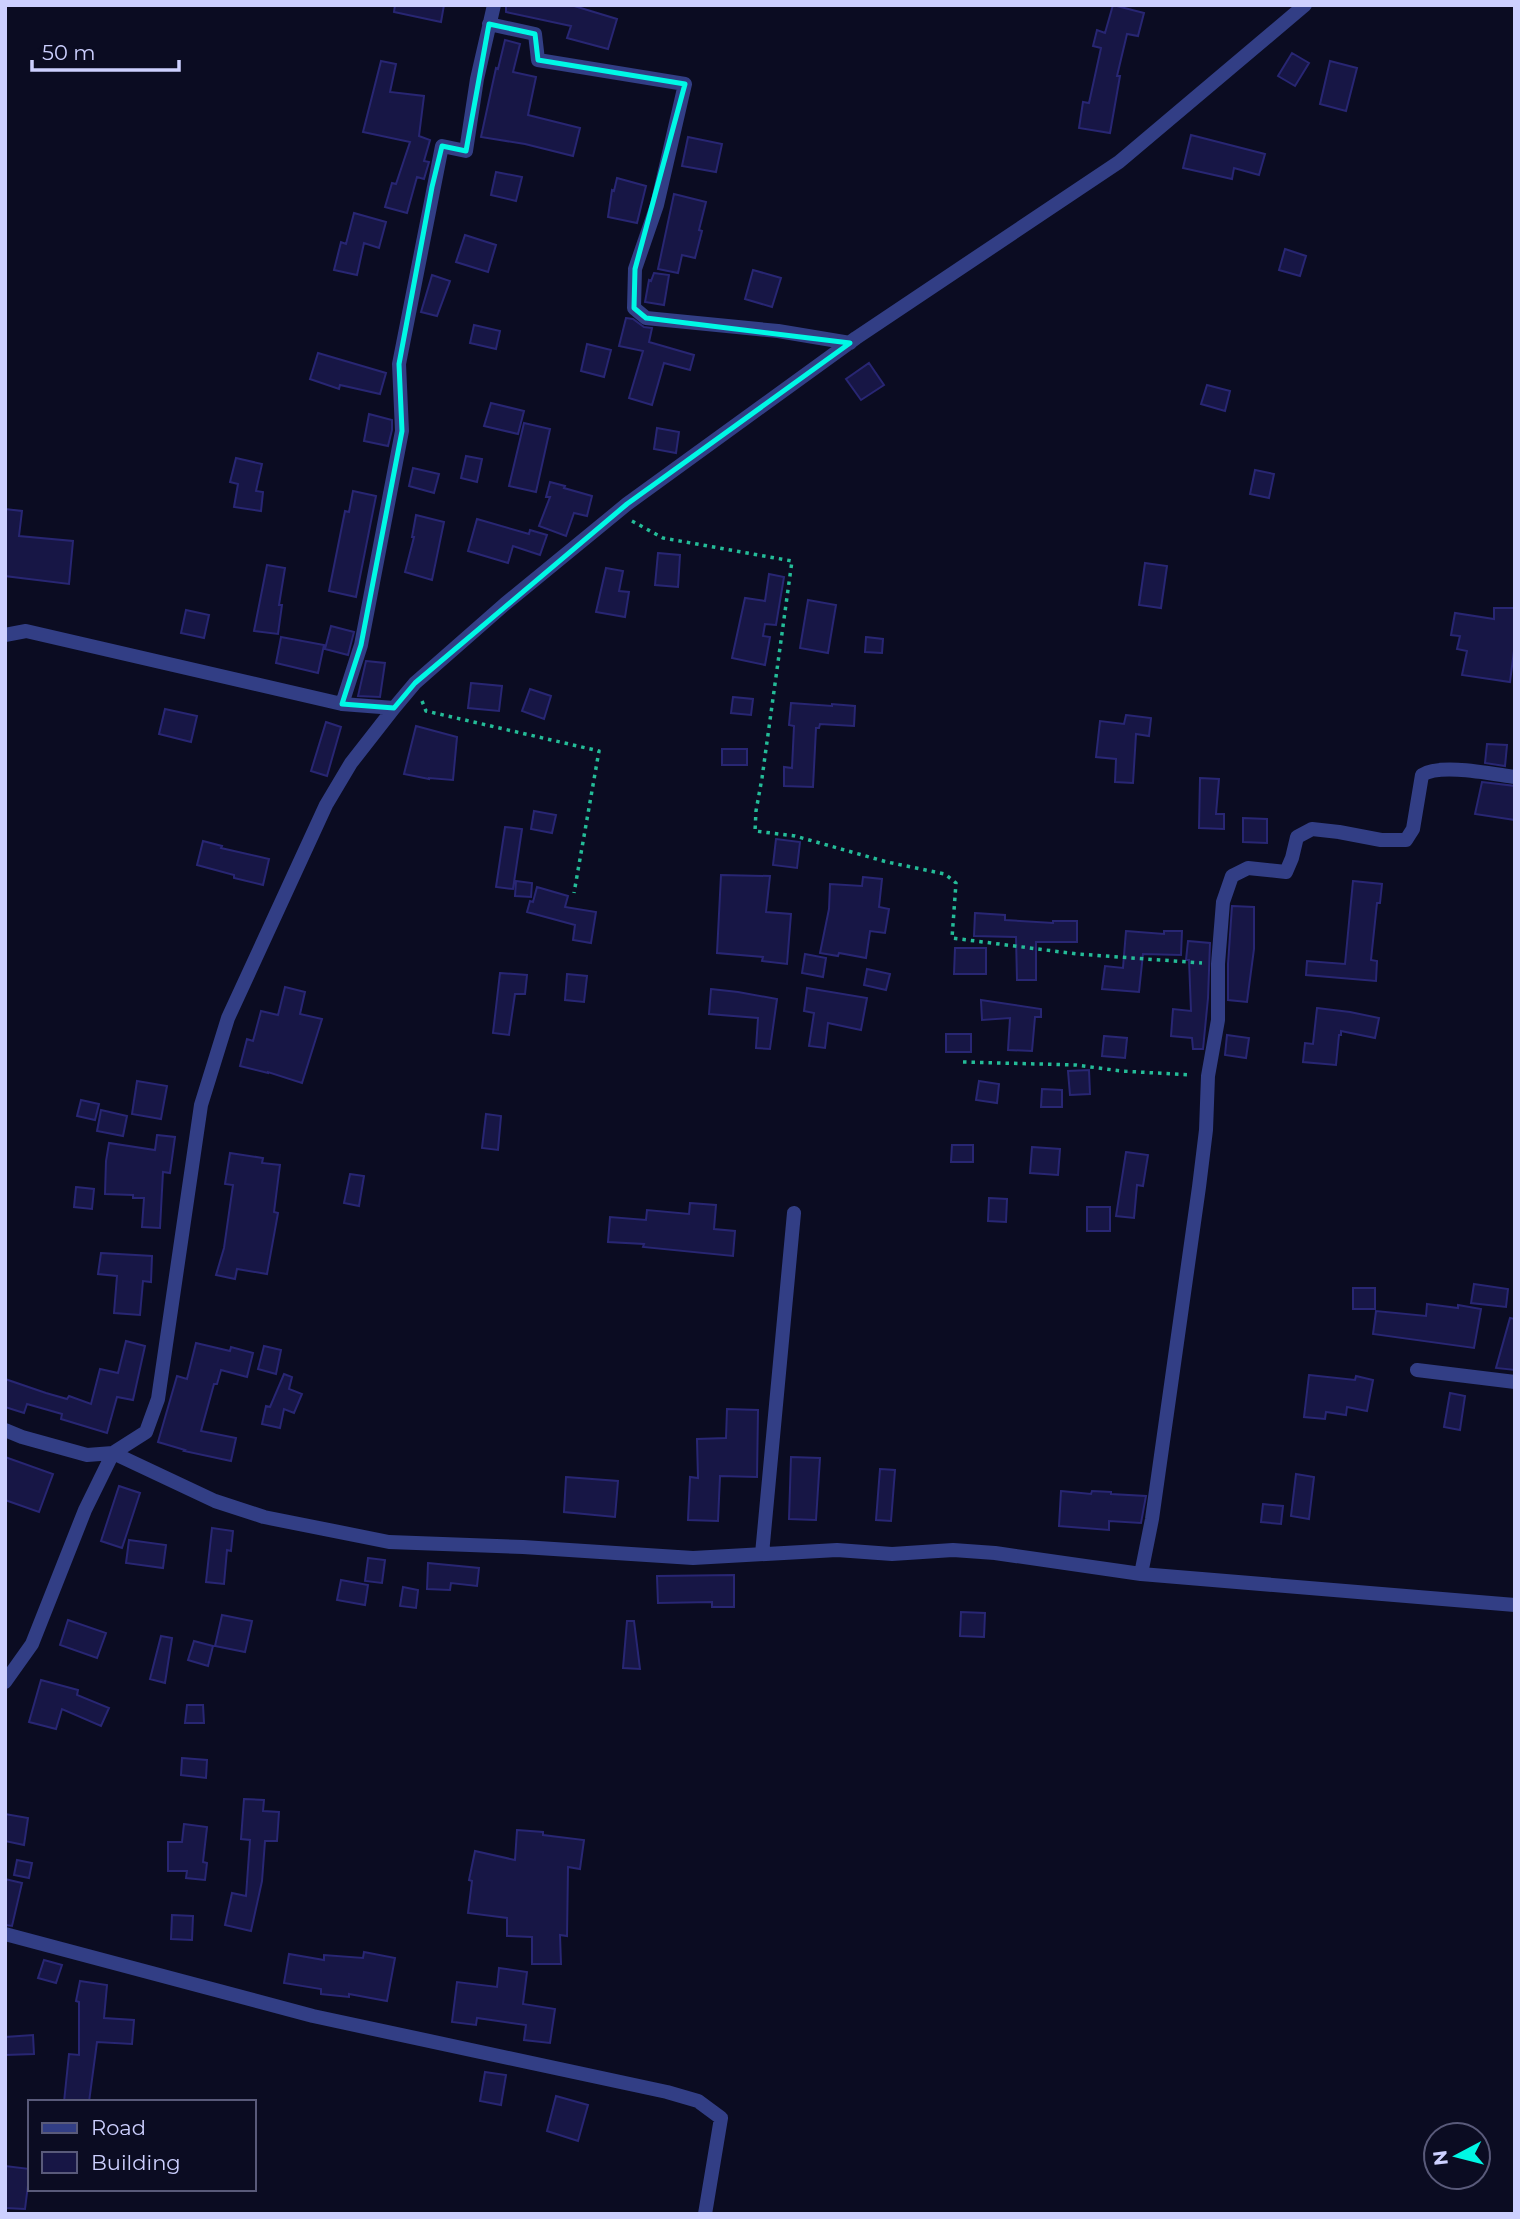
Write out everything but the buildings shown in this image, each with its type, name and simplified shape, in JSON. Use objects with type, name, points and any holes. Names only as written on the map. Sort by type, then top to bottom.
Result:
[{"type":"street","points":[[342,704],[361,645],[402,431],[399,364],[432,187],[442,146],[466,151],[477,79],[494,5]]},
{"type":"street","points":[[5,1430],[87,1455],[113,1453],[146,1432],[158,1399],[201,1105],[228,1018],[326,805],[351,763],[415,683],[505,604],[627,504],[850,343],[1119,162],[1305,5]]},
{"type":"street","points":[[489,24],[535,34],[538,60],[685,83],[657,205],[635,268],[634,308],[646,318],[778,331],[850,343]]},
{"type":"street","points":[[5,635],[26,631],[342,704],[394,708]]},
{"type":"street","points":[[1141,1574],[1152,1519],[1199,1187],[1206,1130],[1208,1076],[1218,1020],[1218,964],[1223,902],[1232,876],[1248,868],[1286,872],[1297,837],[1312,829],[1339,831],[1381,840],[1406,840],[1413,828],[1422,775],[1429,770],[1515,778]]},
{"type":"street","points":[[762,1554],[794,1213]]},
{"type":"street","points":[[1417,1370],[1515,1382]]},
{"type":"street","points":[[113,1453],[215,1501],[264,1517],[389,1542],[523,1546],[693,1558],[837,1550],[892,1554],[953,1550],[995,1553],[1141,1574],[1515,1605]]},
{"type":"street","points":[[5,1682],[32,1644],[85,1510],[113,1453]]},
{"type":"street","points":[[5,1934],[313,2015],[698,2101],[721,2118],[705,2214]]},
{"type":"path","points":[[627,504],[631,520],[663,538],[792,561],[755,831],[795,836],[887,862],[945,874],[956,883],[952,938],[1077,954],[1218,964]]},
{"type":"path","points":[[415,683],[426,711],[599,751],[573,893]]},
{"type":"path","points":[[963,1062],[1076,1065],[1121,1071],[1208,1076]]},
{"type":"highlighted area","points":[[489,24],[535,34],[538,60],[685,84],[635,269],[634,308],[646,318],[850,343],[627,504],[415,683],[394,708],[342,704],[361,645],[402,431],[399,364],[432,187],[442,146],[466,151]]}]
